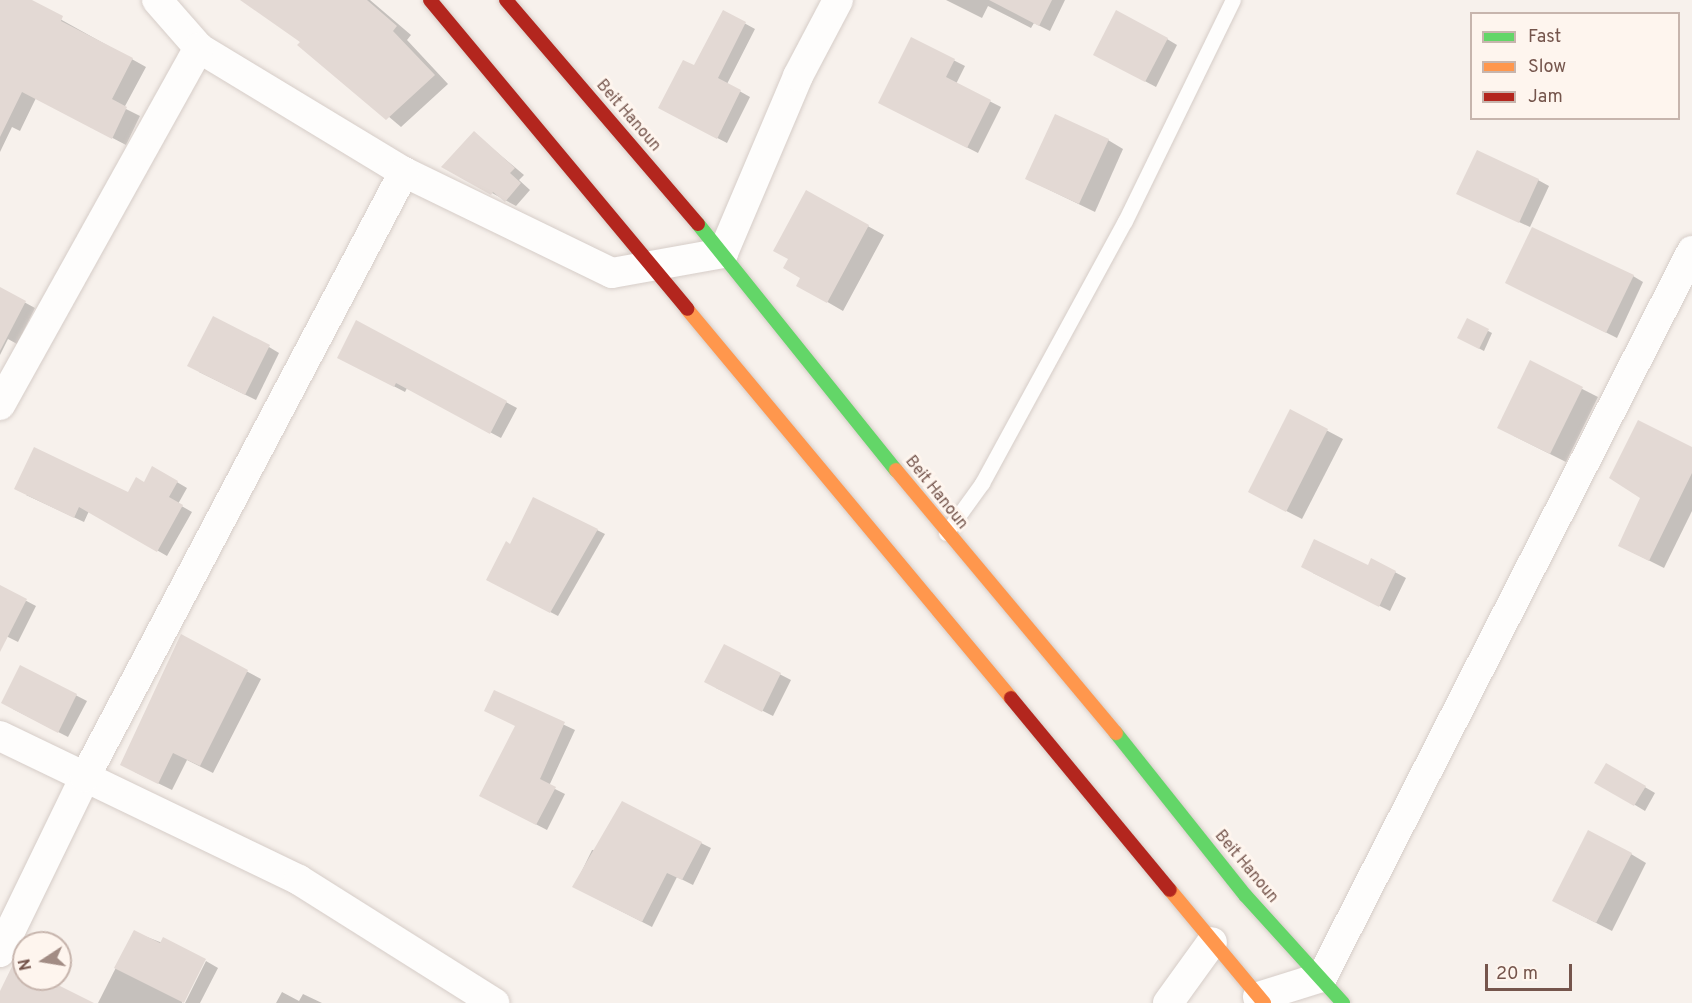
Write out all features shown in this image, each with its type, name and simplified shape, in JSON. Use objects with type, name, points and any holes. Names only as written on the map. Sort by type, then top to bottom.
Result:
[{"type":"main road","points":[[430,0],[655,266],[747,384],[1261,1000]]},
{"type":"main road","name":"Beit Hanoun","points":[[506,0],[723,253],[946,533],[1099,712],[1245,895],[1322,977],[1343,1003]]},
{"type":"street","points":[[157,0],[199,48],[404,172],[612,273],[723,253],[798,76],[838,0]]},
{"type":"street","points":[[0,405],[199,48]]},
{"type":"street","points":[[0,952],[85,777],[404,172]]},
{"type":"street","points":[[1261,1000],[1322,977],[1692,251]]},
{"type":"street","points":[[0,736],[299,880],[494,1003]]},
{"type":"street","points":[[1168,1003],[1212,942]]},
{"type":"lane","points":[[946,533],[982,483],[1125,221],[1233,0]]},
{"type":"building","points":[[0,0],[32,0],[63,16],[61,21],[133,58],[112,99],[127,107],[112,139],[22,92],[0,137]]},
{"type":"building","points":[[240,0],[367,0],[397,26],[393,31],[435,75],[386,120],[297,45],[300,42]]},
{"type":"building","points":[[989,0],[1052,0],[1039,26]]},
{"type":"building","points":[[723,10],[746,22],[718,78],[741,90],[717,139],[658,108],[683,60],[694,65]]},
{"type":"building","points":[[1116,10],[1168,38],[1145,82],[1093,55]]},
{"type":"building","points":[[911,37],[955,59],[946,77],[991,100],[967,148],[878,103]]},
{"type":"building","points":[[1055,114],[1109,139],[1079,204],[1025,179]]},
{"type":"building","points":[[474,131],[515,168],[510,173],[521,183],[505,202],[493,192],[491,195],[441,167]]},
{"type":"building","points":[[1477,150],[1539,179],[1519,223],[1456,194]]},
{"type":"building","points":[[806,190],[869,225],[827,303],[796,286],[800,278],[783,268],[788,259],[773,251]]},
{"type":"building","points":[[1532,227],[1634,275],[1606,333],[1505,283]]},
{"type":"building","points":[[0,287],[26,301],[0,351]]},
{"type":"building","points":[[213,316],[270,345],[245,395],[187,366]]},
{"type":"building","points":[[1467,318],[1489,329],[1479,349],[1457,338]]},
{"type":"building","points":[[356,320],[507,401],[490,434],[396,383],[394,387],[337,358]]},
{"type":"building","points":[[1530,360],[1583,387],[1550,454],[1497,428]]},
{"type":"building","points":[[1290,409],[1328,429],[1286,512],[1248,492]]},
{"type":"building","points":[[1638,420],[1692,447],[1692,473],[1649,561],[1618,546],[1640,498],[1609,478]]},
{"type":"building","points":[[34,447],[128,492],[136,477],[144,482],[152,466],[178,481],[169,497],[183,505],[157,552],[79,507],[74,518],[14,489]]},
{"type":"building","points":[[533,497],[598,529],[550,613],[486,580],[506,541],[510,544]]},
{"type":"building","points":[[1314,539],[1368,565],[1371,558],[1396,571],[1379,607],[1301,567]]},
{"type":"building","points":[[0,585],[27,599],[0,652]]},
{"type":"building","points":[[181,634],[248,670],[200,766],[173,753],[158,784],[120,765]]},
{"type":"building","points":[[724,644],[781,673],[762,712],[704,682]]},
{"type":"building","points":[[20,665],[77,694],[58,733],[1,703]]},
{"type":"building","points":[[494,690],[565,722],[540,779],[556,787],[536,825],[479,796],[515,726],[484,711]]},
{"type":"building","points":[[1606,763],[1646,786],[1634,806],[1594,783]]},
{"type":"building","points":[[622,801],[702,842],[682,880],[667,873],[642,922],[572,887]]},
{"type":"building","points":[[1588,830],[1632,853],[1596,923],[1552,901]]},
{"type":"building","points":[[134,930],[160,943],[163,937],[206,959],[184,1003],[114,968]]},
{"type":"building","points":[[12,966],[12,991],[70,991],[94,1003],[0,1003],[0,991]]},
{"type":"traffic: fast","points":[[698,224],[896,470]]},
{"type":"traffic: fast","points":[[1116,733],[1245,895],[1343,1003]]},
{"type":"traffic: slow","points":[[687,309],[1011,698]]},
{"type":"traffic: slow","points":[[896,470],[1116,733]]},
{"type":"traffic: slow","points":[[1170,890],[1264,1003]]},
{"type":"traffic: jam","points":[[430,0],[687,309]]},
{"type":"traffic: jam","points":[[506,0],[698,224]]},
{"type":"traffic: jam","points":[[1011,698],[1170,890]]}]
